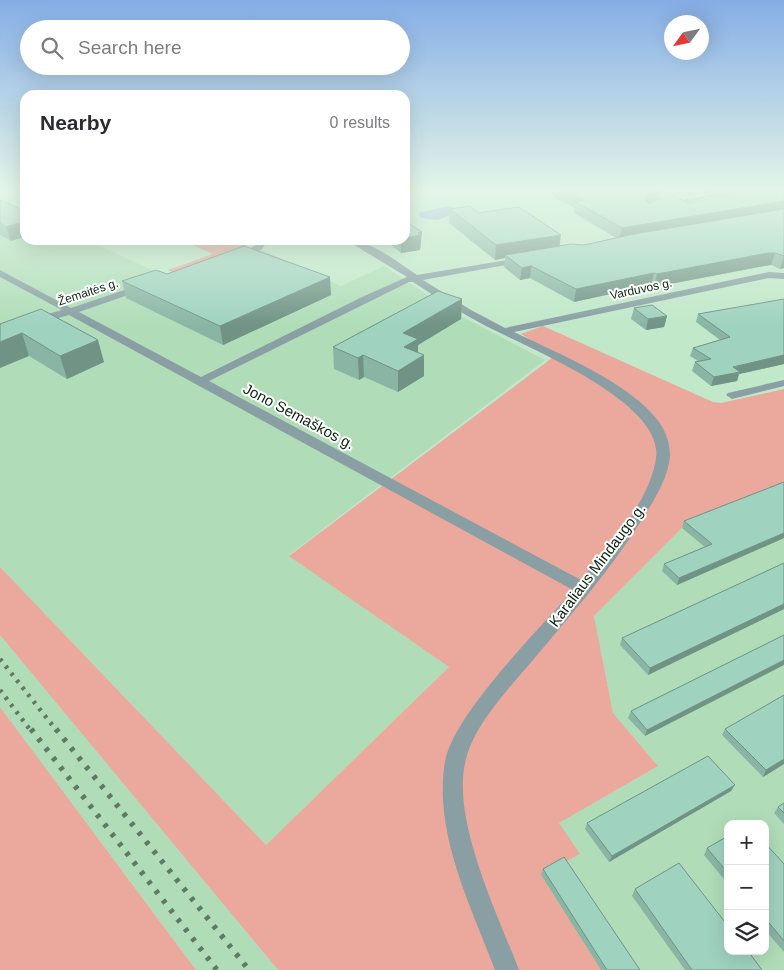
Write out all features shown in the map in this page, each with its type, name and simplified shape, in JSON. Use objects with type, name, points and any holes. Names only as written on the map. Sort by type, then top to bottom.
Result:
[{"type":"street","points":[[222,260],[258,248],[261,245]]},
{"type":"street","name":"Karaliaus Mindaugo g.","points":[[361,245],[388,258],[426,287],[623,396],[645,413],[659,431],[664,454],[656,480],[641,510],[583,588],[474,719],[455,760],[453,802],[460,840],[507,970]]},
{"type":"street","points":[[201,381],[365,298],[415,278],[527,258]]},
{"type":"street","name":"Jono Semaškos g.","points":[[0,273],[583,588]]},
{"type":"street","name":"Varduvos g.","points":[[504,331],[769,274],[784,276]]},
{"type":"street","name":"Žemaitės g.","points":[[0,332],[151,284]]},
{"type":"street","points":[[732,394],[784,383]]},
{"type":"shaded area","points":[[0,235],[20,235],[20,245],[98,245],[169,278],[258,248],[341,286],[384,266],[453,312],[545,360],[289,555],[449,667],[266,845],[0,567]]},
{"type":"shaded area","points":[[192,245],[246,245],[238,250],[173,273],[168,270],[213,254]]},
{"type":"shaded area","points":[[543,326],[713,402],[721,403],[784,389],[784,488],[682,528],[594,616],[613,713],[658,766],[559,823],[580,854],[541,875],[601,970],[278,970],[0,635],[0,567],[266,845],[449,667],[289,556],[556,355],[521,334]]},
{"type":"shaded area","points":[[784,488],[784,970],[601,970],[541,875],[559,823],[658,766],[613,713],[594,616],[682,528]]},
{"type":"shaded area","points":[[0,635],[278,970],[196,970],[0,707]]},
{"type":"shaded area","points":[[0,707],[196,970],[0,970]]},
{"type":"building","points":[[484,235],[559,235],[496,245]]},
{"type":"building","points":[[628,235],[784,235],[784,256],[768,253],[576,289],[531,266],[522,268],[505,255],[571,244],[584,245]]},
{"type":"building","points":[[244,246],[330,277],[220,326],[122,281],[156,270],[167,274]]},
{"type":"building","points":[[438,291],[462,299],[403,333],[418,339],[404,347],[424,355],[398,371],[363,355],[358,358],[333,347]]},
{"type":"building","points":[[784,299],[784,355],[733,367],[740,372],[714,377],[695,362],[711,359],[693,348],[730,337],[698,314]]},
{"type":"building","points":[[652,305],[667,316],[648,319],[634,308]]},
{"type":"building","points":[[41,309],[98,340],[60,356],[22,333],[0,342],[0,324]]},
{"type":"building","points":[[784,482],[784,533],[679,578],[664,564],[712,544],[684,521]]},
{"type":"building","points":[[784,563],[784,604],[650,668],[622,638]]},
{"type":"building","points":[[784,635],[784,660],[647,730],[631,711]]},
{"type":"building","points":[[784,695],[784,759],[766,770],[725,729]]},
{"type":"building","points":[[708,756],[735,785],[612,856],[587,823]]},
{"type":"building","points":[[784,803],[784,813],[778,807]]},
{"type":"building","points":[[724,838],[724,868],[707,848]]},
{"type":"building","points":[[769,847],[784,864],[784,941],[769,923]]},
{"type":"building","points":[[564,857],[640,970],[607,970],[543,869]]},
{"type":"building","points":[[679,863],[724,921],[724,955],[751,955],[762,970],[692,970],[635,889]]},
{"type":"railway","points":[[0,659],[57,731]]},
{"type":"railway","points":[[0,690],[31,731]]},
{"type":"railway","points":[[31,729],[217,970]]},
{"type":"railway","points":[[56,729],[249,970]]}]
